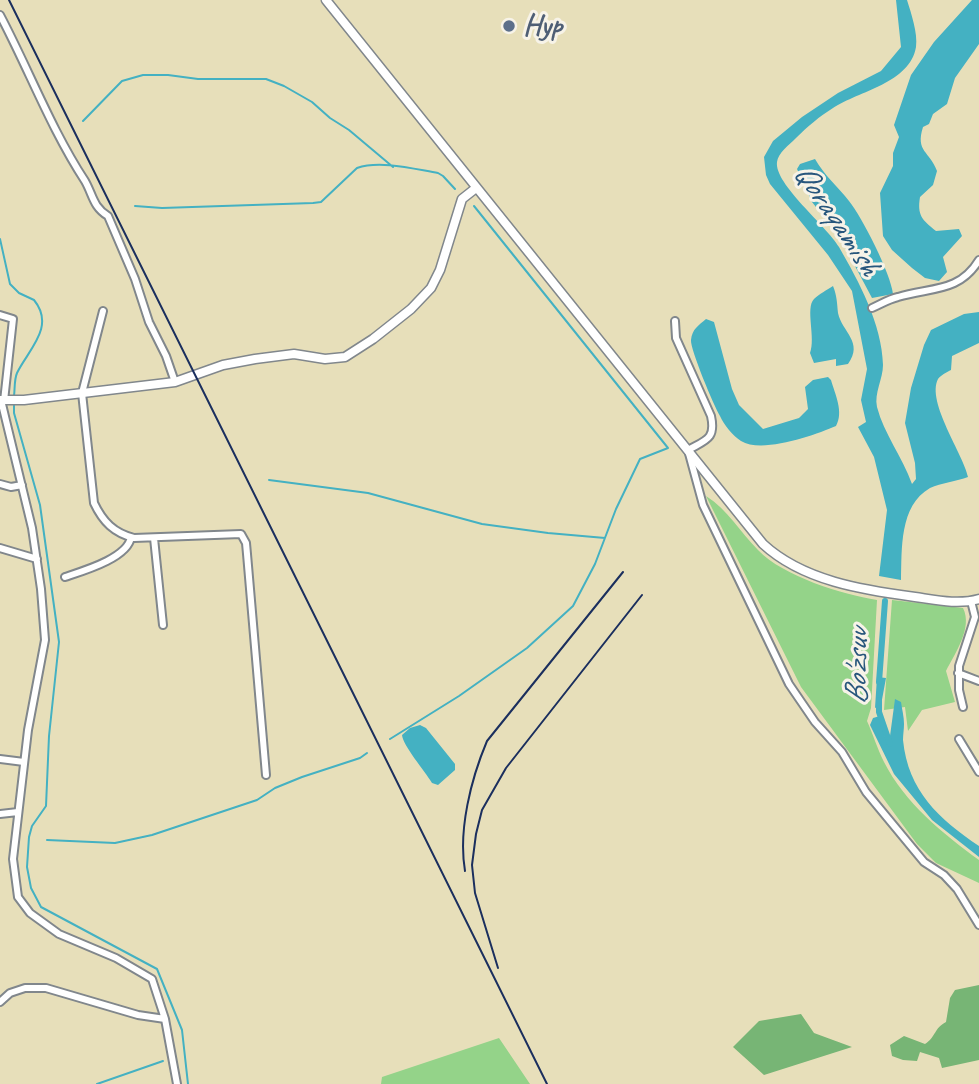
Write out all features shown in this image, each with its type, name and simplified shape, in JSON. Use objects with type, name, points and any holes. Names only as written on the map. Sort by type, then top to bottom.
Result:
[{"type":"main road","points":[[326,0],[754,534],[774,554],[820,576],[873,591],[943,601],[975,600]]},
{"type":"main road","points":[[2,400],[24,400],[176,382],[239,361],[294,354],[336,360],[353,353],[411,309],[431,288],[440,270],[468,184],[466,176]]},
{"type":"main road","points":[[462,198],[475,188]]},
{"type":"street","points":[[0,15],[90,196],[99,211],[108,216],[135,279],[149,322],[176,382]]},
{"type":"street","points":[[872,307],[898,297],[950,287],[975,267],[979,260]]},
{"type":"street","points":[[103,312],[82,393],[94,503],[101,518],[119,534],[131,537],[241,534],[246,543],[266,775]]},
{"type":"street","points":[[0,315],[13,319],[2,400],[37,559],[45,640],[24,762],[13,859],[18,897],[30,914],[59,934],[116,958],[152,979],[165,1019],[177,1084]]},
{"type":"street","points":[[675,321],[676,338],[711,416],[714,429],[710,437],[688,450],[703,505],[789,684],[815,722],[842,752],[866,792],[924,862],[944,875],[965,901],[979,925]]},
{"type":"street","points":[[0,484],[11,487],[22,485]]},
{"type":"street","points":[[65,577],[105,562],[126,549],[130,545],[131,537]]},
{"type":"street","points":[[154,538],[163,625]]},
{"type":"street","points":[[0,548],[37,559]]},
{"type":"street","points":[[963,707],[958,673],[975,617],[975,600]]},
{"type":"street","points":[[958,673],[979,681]]},
{"type":"street","points":[[959,739],[979,772]]},
{"type":"street","points":[[0,759],[24,762]]},
{"type":"street","points":[[0,814],[18,812]]},
{"type":"street","points":[[0,1002],[10,993],[25,988],[46,988],[138,1015],[165,1019]]},
{"type":"green space","points":[[706,496],[727,514],[769,560],[814,583],[877,600],[871,708],[867,721],[884,762],[902,791],[938,828],[979,860],[979,883],[936,863],[917,844],[801,687]]},
{"type":"green space","points":[[892,600],[963,608],[966,616],[962,640],[946,671],[955,702],[922,710],[908,731],[905,707],[884,710]]},
{"type":"green space","points":[[979,985],[979,1060],[942,1068],[939,1058],[920,1052],[917,1061],[892,1056],[890,1045],[904,1036],[925,1044],[929,1041],[946,1022],[950,998],[955,990]]},
{"type":"green space","points":[[801,1014],[814,1033],[852,1047],[764,1075],[733,1047],[759,1021]]},
{"type":"green space","points":[[499,1038],[530,1084],[381,1084],[382,1077]]},
{"type":"water","points":[[896,0],[907,0],[912,17],[916,47],[912,59],[894,78],[818,118],[784,149],[777,162],[778,171],[792,193],[839,247],[868,304],[882,350],[883,365],[877,407],[912,484],[916,479],[915,463],[905,423],[911,388],[924,345],[931,330],[964,314],[979,312],[979,343],[952,356],[951,370],[938,379],[936,389],[941,414],[968,477],[930,488],[913,506],[904,529],[901,580],[879,576],[887,510],[874,457],[858,427],[866,422],[861,400],[867,369],[852,291],[828,255],[770,184],[764,157],[773,141],[802,117],[838,93],[881,71],[901,47]]},
{"type":"water","points":[[972,0],[979,0],[979,44],[955,78],[947,104],[933,114],[929,124],[923,127],[921,135],[922,147],[937,171],[933,185],[920,197],[920,213],[936,231],[959,229],[962,236],[943,257],[947,272],[939,281],[925,278],[892,250],[883,236],[880,193],[893,166],[893,153],[899,137],[894,125],[911,75],[934,42]]},
{"type":"water","name":"Qoraqamish","points":[[815,159],[861,219],[882,260],[893,294],[872,298],[839,236],[812,202],[797,169],[800,164]]},
{"type":"water","points":[[833,286],[840,320],[854,349],[848,364],[836,366],[836,359],[814,363],[810,353],[811,303]]},
{"type":"water","points":[[706,319],[714,322],[739,405],[763,429],[799,418],[808,409],[805,387],[813,380],[828,377],[839,409],[836,426],[775,444],[750,444],[738,439],[726,427],[717,410],[692,345],[693,333]]},
{"type":"water","points":[[877,677],[886,678],[881,705],[875,708]]},
{"type":"water","points":[[895,699],[901,702],[903,740],[911,774],[928,802],[939,814],[979,846],[979,857],[932,820],[894,774],[870,725],[873,718],[880,716],[885,737],[890,736]]},
{"type":"water","points":[[420,725],[426,728],[455,764],[455,770],[438,785],[432,783],[403,740],[402,735],[410,728]]},
{"type":"waterway","points":[[83,121],[122,81],[143,75],[198,79],[266,79],[312,102],[393,167]]},
{"type":"waterway","points":[[135,206],[162,208],[321,202],[357,168],[376,165],[438,173],[455,189]]},
{"type":"waterway","points":[[390,739],[459,696],[527,648],[573,606],[595,564],[616,509],[640,459],[668,448],[474,206]]},
{"type":"waterway","points":[[0,239],[10,284],[19,293],[34,300],[42,320],[38,338],[17,373],[14,396]]},
{"type":"waterway","points":[[14,402],[14,413],[40,505],[59,642],[49,736],[46,806],[32,826],[29,837],[27,867],[31,888],[41,907],[157,969],[182,1030],[188,1084]]},
{"type":"waterway","points":[[269,480],[368,493],[482,524],[605,538]]},
{"type":"waterway","name":"Bo'zsuv","points":[[879,682],[885,601]]},
{"type":"waterway","name":"Bo'zsuv","points":[[879,700],[879,712],[890,744]]},
{"type":"waterway","points":[[47,840],[115,843],[152,835],[257,800],[275,788],[360,758],[367,753]]},
{"type":"waterway","points":[[97,1084],[163,1061]]},
{"type":"railway","points":[[9,0],[547,1084]]},
{"type":"railway","points":[[465,871],[463,839],[467,805],[487,741],[623,572]]},
{"type":"railway","points":[[498,968],[475,893],[472,865],[482,810],[506,768],[642,595]]},
{"type":"place","name":"Нур","points":[[509,26]]}]
